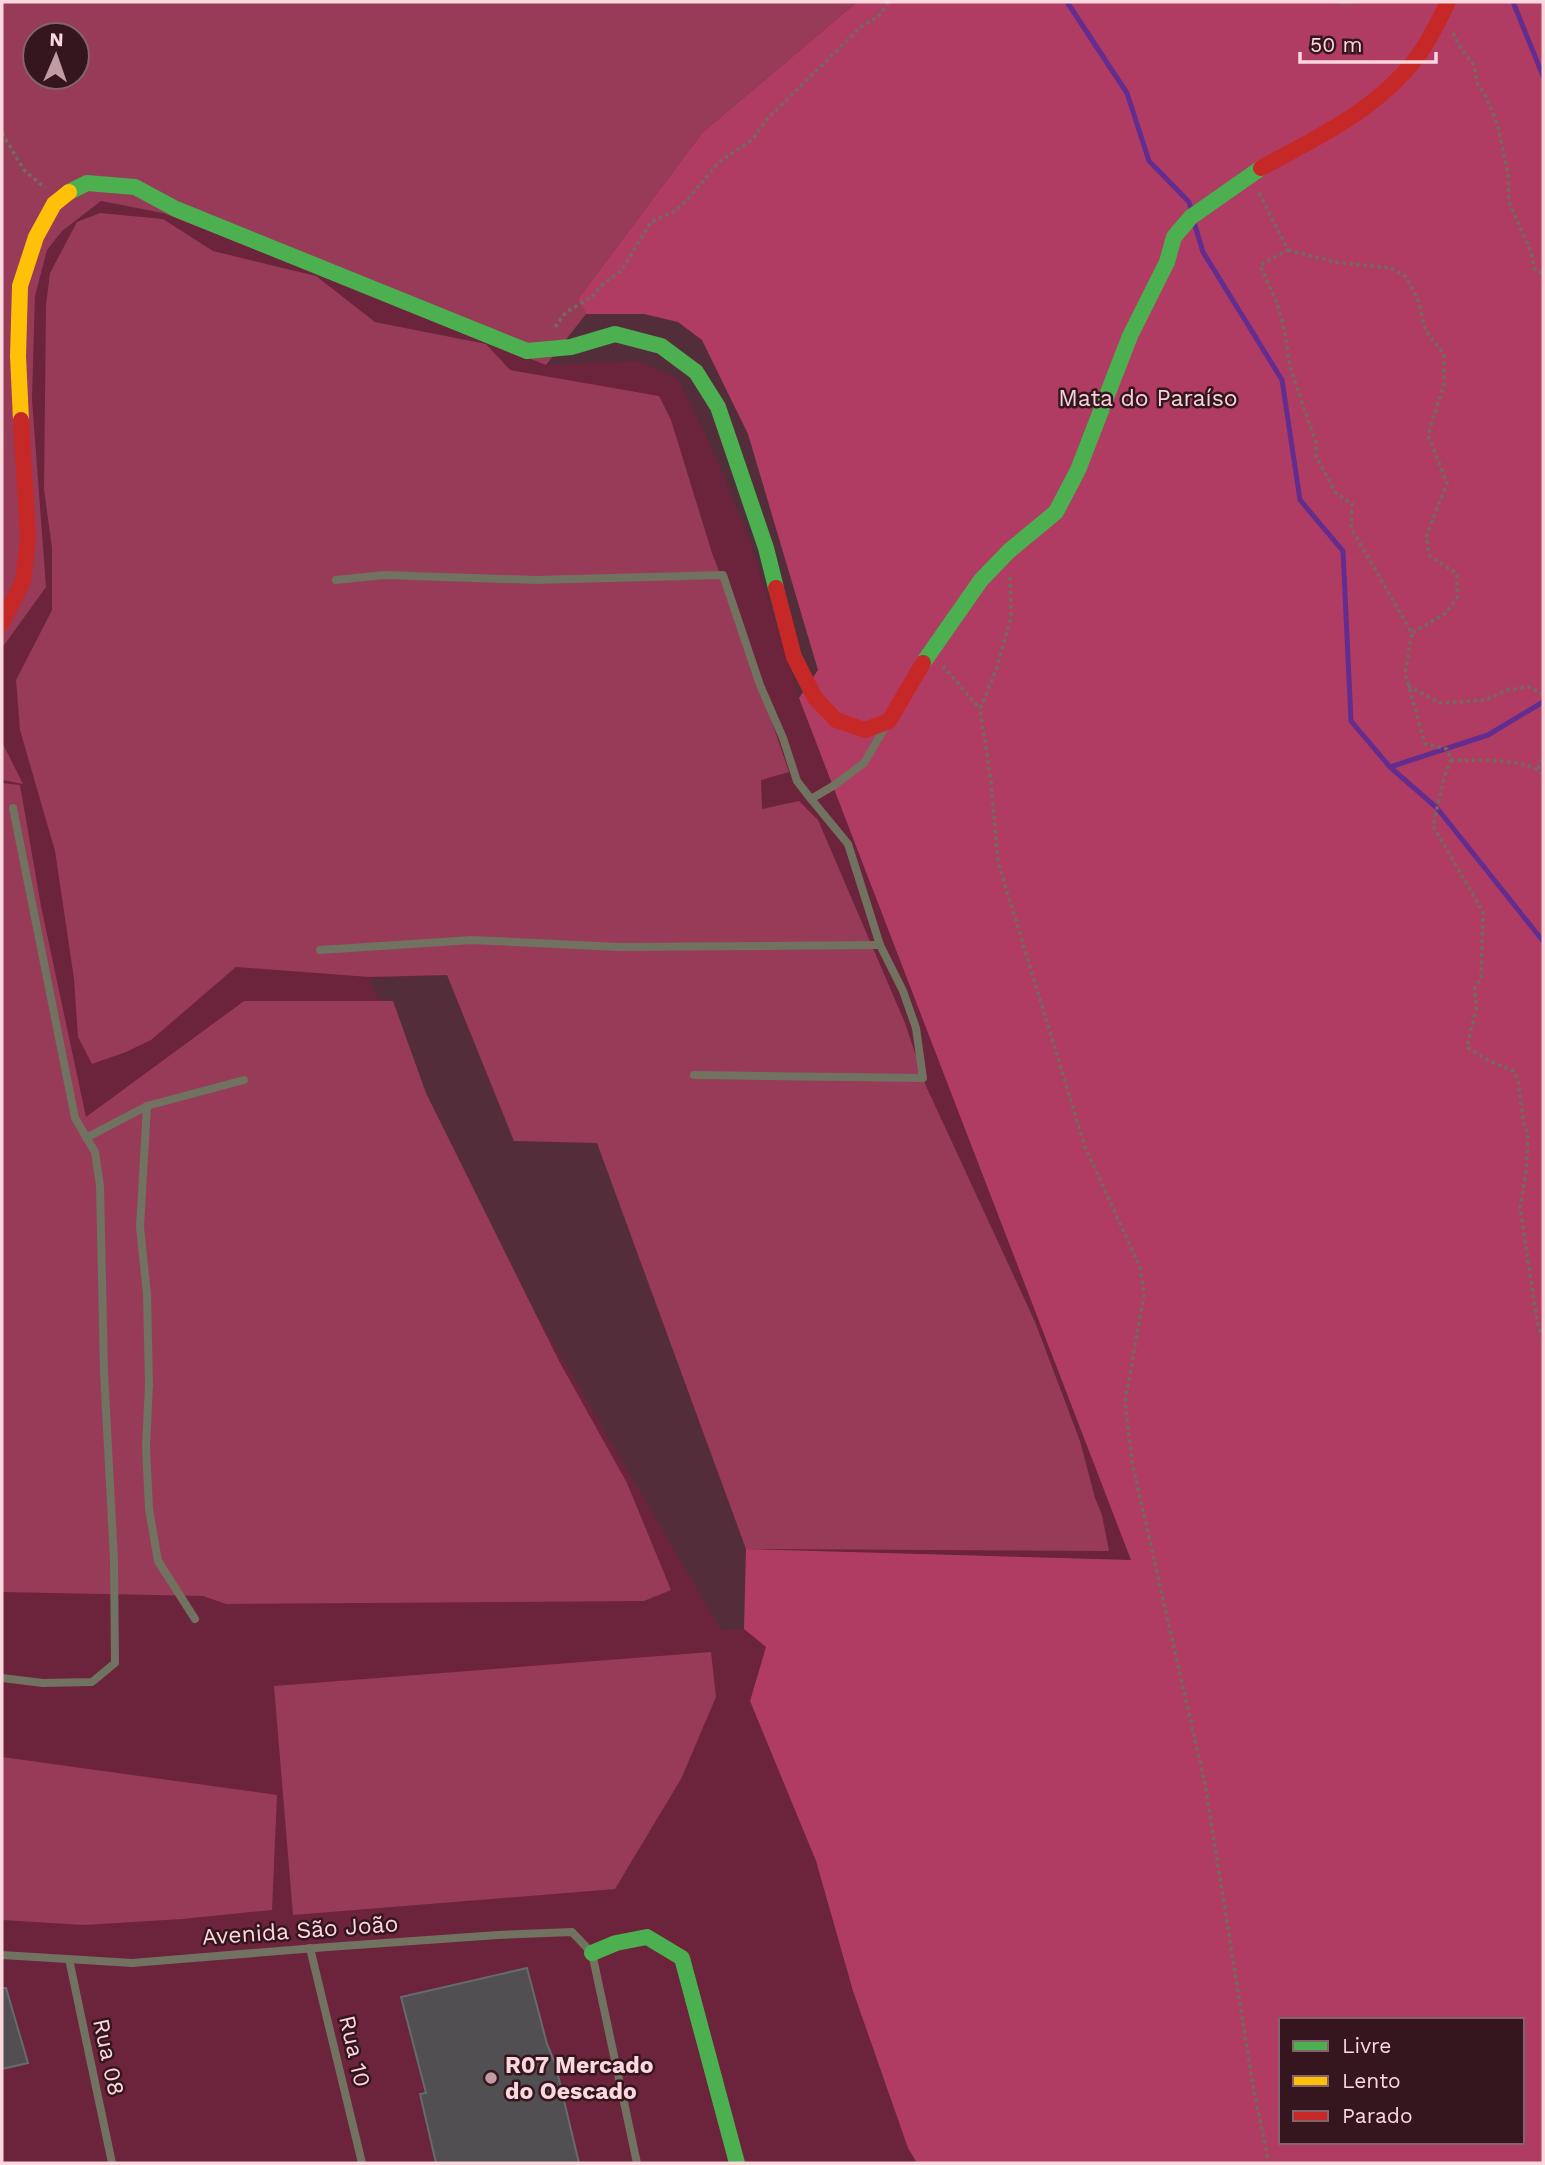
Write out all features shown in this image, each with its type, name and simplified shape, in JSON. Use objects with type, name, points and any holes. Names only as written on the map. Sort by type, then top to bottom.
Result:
[{"type":"street","points":[[2,623],[23,581],[28,540],[18,356],[20,286],[36,237],[54,204],[69,191],[87,183],[135,187],[176,209],[527,351],[571,346],[615,334],[661,346],[696,372],[718,407],[766,548],[794,657],[815,698],[836,720],[865,730],[889,721],[930,651],[981,580],[1009,551],[1056,512],[1078,470],[1130,337],[1167,262],[1174,237],[1193,215],[1250,176],[1347,121],[1387,90],[1422,50],[1445,8]]},
{"type":"street","points":[[592,1953],[616,1943],[647,1937],[682,1958],[737,2163]]},
{"type":"lane","points":[[336,580],[384,575],[536,580],[723,575],[760,685],[783,738],[797,781],[848,844],[880,945],[916,1028],[923,1078],[694,1075]]},
{"type":"lane","points":[[810,799],[864,763],[889,721]]},
{"type":"lane","points":[[2,1678],[43,1683],[92,1682],[115,1663],[114,1560],[104,1372],[100,1186],[95,1152],[75,1118],[13,808]]},
{"type":"lane","points":[[320,950],[472,940],[620,947],[880,945]]},
{"type":"lane","points":[[86,1138],[147,1106],[244,1080]]},
{"type":"lane","points":[[147,1106],[140,1227],[147,1294],[149,1385],[146,1446],[149,1509],[158,1561],[195,1619]]},
{"type":"lane","name":"Avenida São João","points":[[2,1955],[132,1963],[310,1948],[572,1932],[592,1953]]},
{"type":"lane","name":"Rua 10","points":[[310,1948],[362,2163]]},
{"type":"lane","points":[[592,1953],[637,2163]]},
{"type":"lane","name":"Rua 08","points":[[69,1959],[112,2163]]},
{"type":"path","points":[[547,349],[552,333],[566,312],[592,297],[603,284],[621,271],[651,222],[675,211],[719,162],[752,140],[774,112],[863,25],[878,17],[889,2]]},
{"type":"path","points":[[1342,2],[1356,2]]},
{"type":"path","points":[[1445,8],[1461,49],[1474,65],[1478,85],[1497,123],[1508,172],[1509,202],[1531,252],[1535,270],[1543,274]]},
{"type":"path","points":[[2,132],[24,170],[42,188],[69,191]]},
{"type":"path","points":[[1250,176],[1288,250]]},
{"type":"path","points":[[1412,633],[1446,613],[1457,598],[1458,574],[1430,556],[1426,537],[1447,483],[1428,435],[1444,384],[1444,354],[1426,331],[1417,297],[1406,277],[1391,268],[1335,262],[1288,250],[1260,265],[1277,303],[1290,367],[1316,443],[1316,456],[1335,492],[1352,504],[1351,527],[1412,633],[1405,673],[1425,744],[1447,748],[1451,760],[1433,826],[1483,912],[1481,978],[1474,989],[1477,1006],[1467,1047],[1489,1061],[1514,1071],[1518,1080],[1524,1126],[1528,1133],[1526,1172],[1520,1208],[1538,1327],[1543,1338]]},
{"type":"path","points":[[1009,551],[1011,617],[997,667],[980,709],[991,781],[998,862],[1085,1147],[1140,1267],[1144,1294],[1125,1403],[1132,1462],[1205,1784],[1254,2092],[1269,2163]]},
{"type":"path","points":[[930,651],[980,709]]},
{"type":"path","points":[[1408,686],[1440,703],[1485,700],[1507,690],[1530,688],[1543,694]]},
{"type":"path","points":[[1538,769],[1543,756]]},
{"type":"path","points":[[1451,760],[1520,763],[1538,769],[1543,774]]},
{"type":"shaded area","points":[[2,2],[857,2],[702,133],[578,299],[586,314],[546,365],[163,213],[101,201],[62,231],[47,250],[35,296],[32,399],[46,587],[2,648]]},
{"type":"shaded area","points":[[101,201],[163,213],[546,365],[638,361],[677,378],[705,433],[747,533],[799,698],[1131,1560],[746,1549],[597,1143],[514,1141],[447,975],[369,978],[481,1220],[721,1630],[744,1629],[766,1647],[750,1701],[816,1861],[853,1991],[908,2148],[917,2163],[2,2163],[2,780],[22,783],[2,742],[2,648],[46,587],[32,399],[35,296],[47,250],[62,231]]},
{"type":"shaded area","points":[[100,213],[163,219],[213,251],[316,276],[375,322],[486,344],[510,370],[659,396],[671,420],[712,553],[789,772],[761,780],[762,809],[799,801],[818,820],[905,1023],[926,1086],[1035,1322],[1080,1441],[1102,1515],[1109,1551],[746,1549],[597,1143],[514,1141],[447,975],[369,977],[236,967],[151,1040],[92,1064],[78,1037],[74,979],[55,851],[20,730],[16,680],[52,610],[52,548],[44,489],[46,305],[50,273],[77,222]]},
{"type":"shaded area","points":[[2,742],[23,784],[2,780]]},
{"type":"shaded area","points":[[2,783],[20,785],[41,906],[86,1117],[244,1001],[393,1001],[426,1093],[559,1361],[627,1483],[671,1590],[644,1601],[226,1604],[203,1596],[2,1592]]},
{"type":"shaded area","points":[[711,1652],[716,1697],[681,1779],[615,1889],[293,1915],[274,1686]]},
{"type":"shaded area","points":[[2,1757],[277,1795],[272,1910],[84,1925],[2,1920]]},
{"type":"green space","name":"Mata do Paraíso","points":[[857,2],[1543,2],[1543,2163],[917,2163],[908,2148],[853,1991],[816,1861],[750,1701],[766,1647],[744,1629],[746,1549],[1131,1560],[799,698],[818,670],[748,434],[702,340],[678,322],[644,314],[586,314],[578,299],[702,133]]},
{"type":"building","name":"R07 Mercado do Oescado","points":[[527,1968],[547,2044],[555,2063],[579,2163],[436,2163],[420,2094],[426,2093],[401,1997]]},
{"type":"building","points":[[2,1988],[6,1988],[28,2063],[2,2069]]},
{"type":"waterway","points":[[1067,2],[1127,93],[1149,161],[1189,202],[1191,209]]},
{"type":"waterway","points":[[1513,2],[1543,76]]},
{"type":"waterway","points":[[1194,222],[1203,252],[1282,380],[1300,500],[1343,551],[1351,721],[1390,767],[1437,808],[1543,941]]},
{"type":"waterway","points":[[1390,767],[1488,735],[1543,702]]},
{"type":"traffic: fast","points":[[923,663],[981,580],[1009,551],[1056,512],[1078,470],[1130,336],[1167,262],[1174,237],[1191,217],[1261,168]]},
{"type":"traffic: fast","points":[[69,192],[87,183],[135,187],[176,209],[527,351],[571,347],[615,334],[661,346],[696,372],[718,407],[766,548],[776,588]]},
{"type":"traffic: fast","points":[[592,1953],[616,1943],[647,1937],[682,1958],[737,2163]]},
{"type":"traffic: slow","points":[[21,420],[18,356],[20,286],[36,237],[54,204],[69,192]]},
{"type":"traffic: jam","points":[[1261,168],[1349,118],[1389,88],[1422,50],[1448,2]]},
{"type":"traffic: jam","points":[[2,623],[23,581],[28,539],[21,420]]},
{"type":"traffic: jam","points":[[776,588],[794,657],[815,698],[836,720],[865,730],[889,721],[923,663]]},
{"type":"place","name":"R07 Mercado do Oescado","points":[[491,2078]]}]
